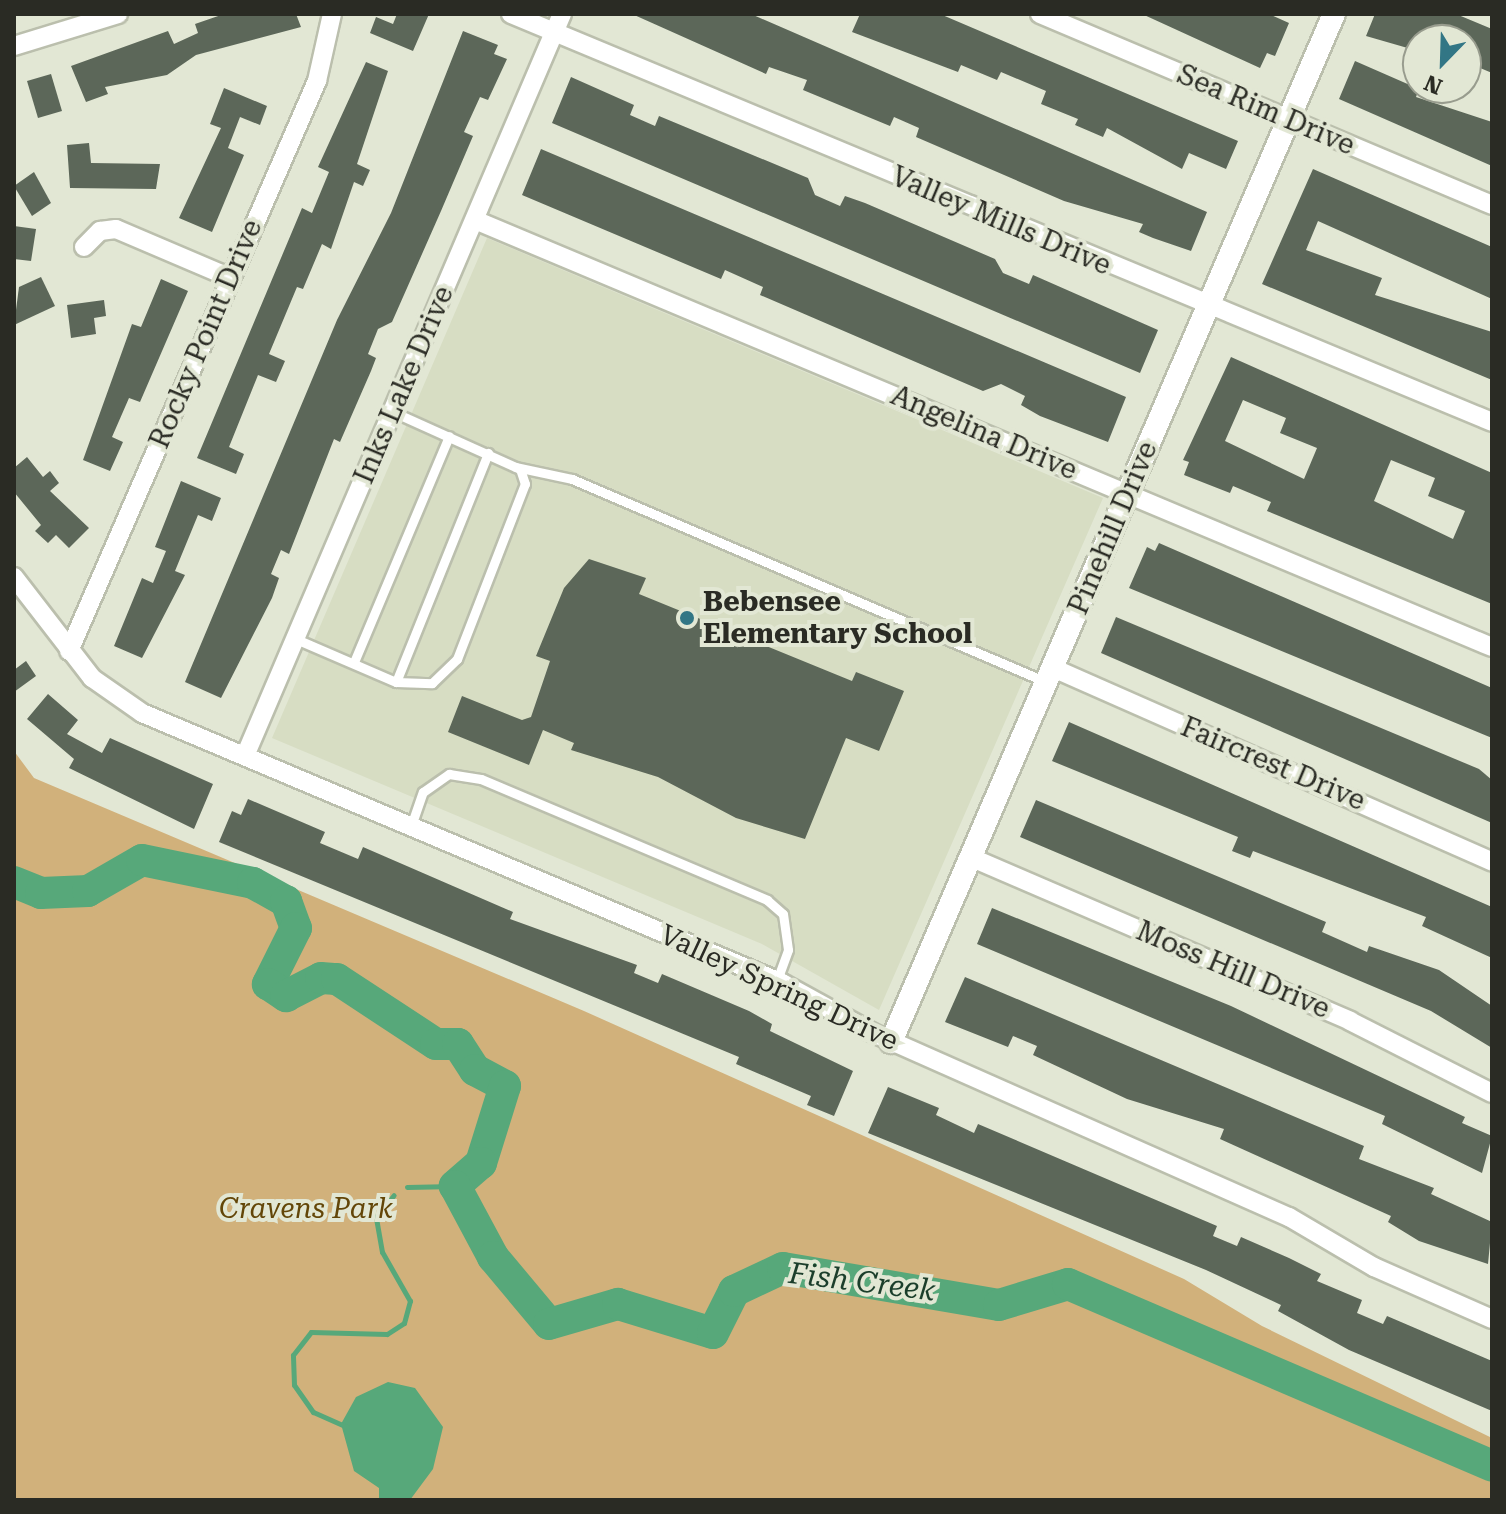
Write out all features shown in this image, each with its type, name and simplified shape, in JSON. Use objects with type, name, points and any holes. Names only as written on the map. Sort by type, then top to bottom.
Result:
[{"type":"street","points":[[14,46],[118,14]]},
{"type":"street","name":"Rocky Point Drive","points":[[69,651],[317,81],[332,14]]},
{"type":"street","name":"Valley Mills Drive","points":[[511,14],[1208,308],[1492,422]]},
{"type":"street","name":"Inks Lake Drive","points":[[245,756],[562,14]]},
{"type":"street","name":"Sea Rim Drive","points":[[1040,14],[1492,205]]},
{"type":"street","name":"Pinehill Drive","points":[[891,1042],[1334,14]]},
{"type":"street","name":"Angelina Drive","points":[[475,220],[1492,647]]},
{"type":"street","points":[[84,247],[100,231],[116,229],[231,278]]},
{"type":"street","name":"Valley Spring Drive","points":[[14,577],[92,678],[142,713],[777,980],[891,1042],[1289,1217],[1374,1267],[1492,1319]]},
{"type":"street","name":"Faircrest Drive","points":[[1050,676],[1492,862]]},
{"type":"street","name":"Moss Hill Drive","points":[[970,857],[1350,1021],[1492,1093]]},
{"type":"lane","points":[[393,412],[516,467],[572,479],[1050,676]]},
{"type":"lane","points":[[354,662],[449,436]]},
{"type":"lane","points":[[396,682],[488,453]]},
{"type":"lane","points":[[296,639],[396,682],[432,683],[457,659],[523,502],[525,484],[516,467]]},
{"type":"lane","points":[[411,826],[423,792],[449,774],[481,779],[767,900],[783,914],[788,950],[777,980]]},
{"type":"shaded area","name":"Bebensee Elementary School","points":[[487,238],[1103,498],[879,1010],[762,944],[272,738]]},
{"type":"shaded area","points":[[388,1382],[415,1388],[443,1427],[433,1469],[410,1500],[379,1500],[379,1488],[354,1471],[341,1424],[356,1397]]},
{"type":"green space","name":"Cravens Park","points":[[14,751],[34,778],[584,1011],[1184,1279],[1262,1326],[1492,1438],[1492,1500],[14,1500]]},
{"type":"building","points":[[224,14],[296,14],[301,27],[196,55],[167,75],[105,87],[108,94],[86,102],[71,66],[168,31],[174,44],[198,33],[195,24]]},
{"type":"building","points":[[397,14],[429,14],[413,51],[370,33],[376,17],[393,24]]},
{"type":"building","points":[[632,14],[751,14],[1207,212],[1191,251],[1153,238],[1139,232],[1143,224],[1064,201],[916,137],[919,128],[894,117],[890,126],[803,90],[807,80],[769,67],[766,74]]},
{"type":"building","points":[[860,14],[940,14],[1238,141],[1226,169],[1189,153],[1182,169],[1107,128],[1103,137],[1075,125],[1078,119],[1041,104],[1046,91],[1001,72],[997,80],[961,65],[958,72],[852,32]]},
{"type":"building","points":[[1142,14],[1269,14],[1289,23],[1275,56],[1267,53],[1260,68]]},
{"type":"building","points":[[1375,14],[1456,14],[1480,24],[1402,24],[1402,46],[1366,36]]},
{"type":"building","points":[[1482,25],[1492,29],[1492,73],[1482,69]]},
{"type":"building","points":[[463,31],[498,45],[494,54],[507,59],[488,100],[480,97],[464,132],[473,136],[441,211],[392,322],[378,329],[368,354],[376,358],[371,371],[340,442],[334,439],[289,554],[281,550],[271,574],[279,578],[272,598],[221,698],[185,682],[337,320],[391,213]]},
{"type":"building","points":[[1355,61],[1402,82],[1402,104],[1437,104],[1492,122],[1492,166],[1339,99]]},
{"type":"building","points":[[366,62],[388,71],[357,164],[370,170],[363,186],[354,182],[331,249],[322,244],[303,289],[297,287],[269,354],[285,361],[276,382],[258,375],[229,447],[244,454],[236,474],[197,458],[302,208],[312,213],[329,172],[318,167]]},
{"type":"building","points":[[51,74],[62,111],[38,118],[27,81]]},
{"type":"building","points":[[571,77],[634,105],[630,115],[655,126],[659,116],[808,178],[815,195],[840,206],[845,196],[865,203],[995,259],[1003,273],[1029,284],[1033,275],[1158,330],[1140,373],[552,123]]},
{"type":"building","points":[[224,88],[267,106],[260,125],[240,117],[228,148],[244,155],[212,232],[179,218],[221,128],[210,124]]},
{"type":"building","points":[[89,143],[91,163],[160,164],[156,189],[70,188],[67,145]]},
{"type":"building","points":[[541,149],[1126,397],[1108,442],[1040,416],[1021,405],[1025,396],[1001,384],[983,391],[760,295],[763,287],[725,270],[721,279],[522,195]]},
{"type":"building","points":[[1313,169],[1492,247],[1492,299],[1318,221],[1306,250],[1382,278],[1375,295],[1492,332],[1492,380],[1262,284]]},
{"type":"building","points":[[34,172],[51,203],[32,216],[14,186]]},
{"type":"building","points":[[14,226],[36,229],[31,261],[14,259]]},
{"type":"building","points":[[41,277],[55,306],[14,325],[19,287]]},
{"type":"building","points":[[161,279],[188,291],[140,402],[129,398],[112,437],[123,442],[110,471],[83,460],[132,324],[141,327]]},
{"type":"building","points":[[104,300],[106,316],[94,318],[96,334],[71,338],[67,305]]},
{"type":"building","points":[[1231,357],[1492,473],[1492,604],[1267,511],[1271,502],[1233,486],[1230,493],[1184,475],[1189,462],[1183,460]],"holes":[[[1243,400],[1286,418],[1280,433],[1317,448],[1304,479],[1225,441]],[[1391,460],[1435,478],[1428,496],[1465,511],[1453,539],[1374,501]]]},
{"type":"building","points":[[27,457],[43,477],[50,471],[59,483],[50,491],[89,528],[69,548],[56,535],[48,543],[35,531],[41,525],[14,492],[14,468]]},
{"type":"building","points":[[181,481],[221,498],[212,521],[198,515],[175,571],[185,575],[142,658],[114,646],[142,578],[153,583],[166,551],[155,547]]},
{"type":"building","points":[[1159,543],[1492,688],[1492,738],[1129,588],[1147,547],[1155,551]]},
{"type":"building","points":[[589,559],[646,578],[639,594],[852,681],[856,672],[904,691],[879,751],[846,738],[805,839],[736,818],[658,777],[571,750],[574,743],[543,730],[529,765],[448,732],[462,696],[522,720],[531,717],[550,661],[536,656],[564,588]]},
{"type":"building","points":[[1116,617],[1479,769],[1492,780],[1492,823],[1101,653]]},
{"type":"building","points":[[26,661],[36,676],[14,692],[14,670]]},
{"type":"building","points":[[48,694],[78,720],[67,734],[102,753],[110,738],[213,784],[194,829],[69,768],[74,759],[27,719]]},
{"type":"building","points":[[1069,722],[1492,907],[1492,958],[1422,926],[1426,917],[1253,851],[1250,858],[1232,851],[1238,837],[1052,761]]},
{"type":"building","points":[[248,799],[325,832],[320,843],[358,859],[363,847],[513,912],[510,919],[637,965],[634,973],[658,983],[662,974],[749,1011],[772,1024],[770,1031],[853,1071],[834,1116],[807,1105],[811,1096],[736,1064],[739,1057],[219,842],[232,811],[241,815]]},
{"type":"building","points":[[1036,800],[1326,922],[1322,932],[1367,952],[1369,946],[1439,970],[1492,1006],[1492,1048],[1431,1011],[1020,837]]},
{"type":"building","points":[[992,908],[1231,1006],[1465,1117],[1462,1123],[1492,1136],[1482,1173],[1382,1124],[1385,1116],[977,944]]},
{"type":"building","points":[[965,977],[1364,1146],[1359,1159],[1434,1188],[1431,1194],[1492,1222],[1488,1264],[1419,1241],[1388,1222],[1391,1216],[1220,1139],[1224,1129],[1127,1099],[1033,1055],[1037,1046],[1013,1036],[1008,1047],[945,1022]]},
{"type":"building","points":[[888,1087],[939,1108],[936,1115],[974,1133],[978,1124],[1217,1226],[1213,1236],[1237,1246],[1241,1237],[1289,1258],[1321,1274],[1317,1281],[1362,1300],[1357,1313],[1383,1324],[1387,1316],[1492,1361],[1492,1411],[1349,1350],[1278,1311],[1281,1305],[1206,1270],[868,1133]]},
{"type":"waterway","name":"Fish Creek","points":[[14,882],[41,893],[88,891],[142,860],[253,883],[286,901],[296,928],[268,984],[286,996],[321,978],[337,979],[436,1044],[458,1044],[475,1070],[505,1086],[481,1163],[455,1186],[493,1257],[549,1324],[618,1304],[713,1333],[734,1291],[783,1268],[999,1305],[1068,1284],[1492,1466]]},
{"type":"waterway","points":[[407,1187],[455,1186]]},
{"type":"waterway","points":[[347,1427],[313,1412],[294,1385],[293,1355],[311,1332],[387,1334],[404,1323],[410,1301],[382,1252],[376,1217],[394,1195]]},
{"type":"place","name":"Bebensee Elementary School","points":[[687,618]]}]
